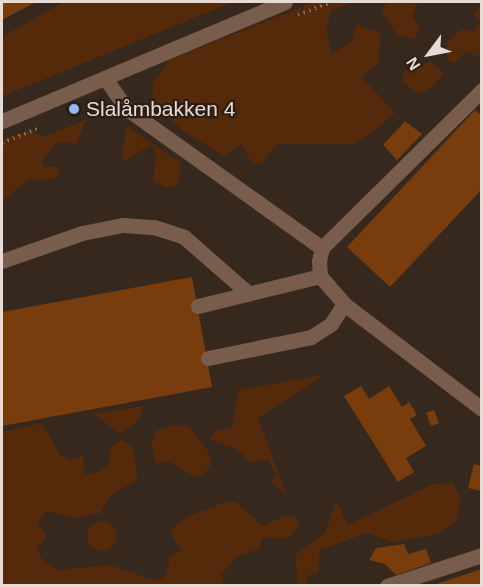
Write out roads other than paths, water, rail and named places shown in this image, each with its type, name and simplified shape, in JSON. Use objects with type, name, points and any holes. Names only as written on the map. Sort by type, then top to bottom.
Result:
[{"type":"street","points":[[2,121],[285,2]]},
{"type":"street","points":[[105,78],[127,109],[322,248]]},
{"type":"street","points":[[482,90],[322,248],[320,276],[344,304],[482,409]]},
{"type":"street","points":[[2,261],[82,233],[123,225],[154,227],[184,237],[249,294]]},
{"type":"street","points":[[198,306],[320,276]]},
{"type":"street","points":[[208,358],[311,337],[331,324],[344,304]]},
{"type":"street","points":[[387,585],[482,555]]},
{"type":"place","name":"Slalåmbakken 4","points":[[74,109]]}]
